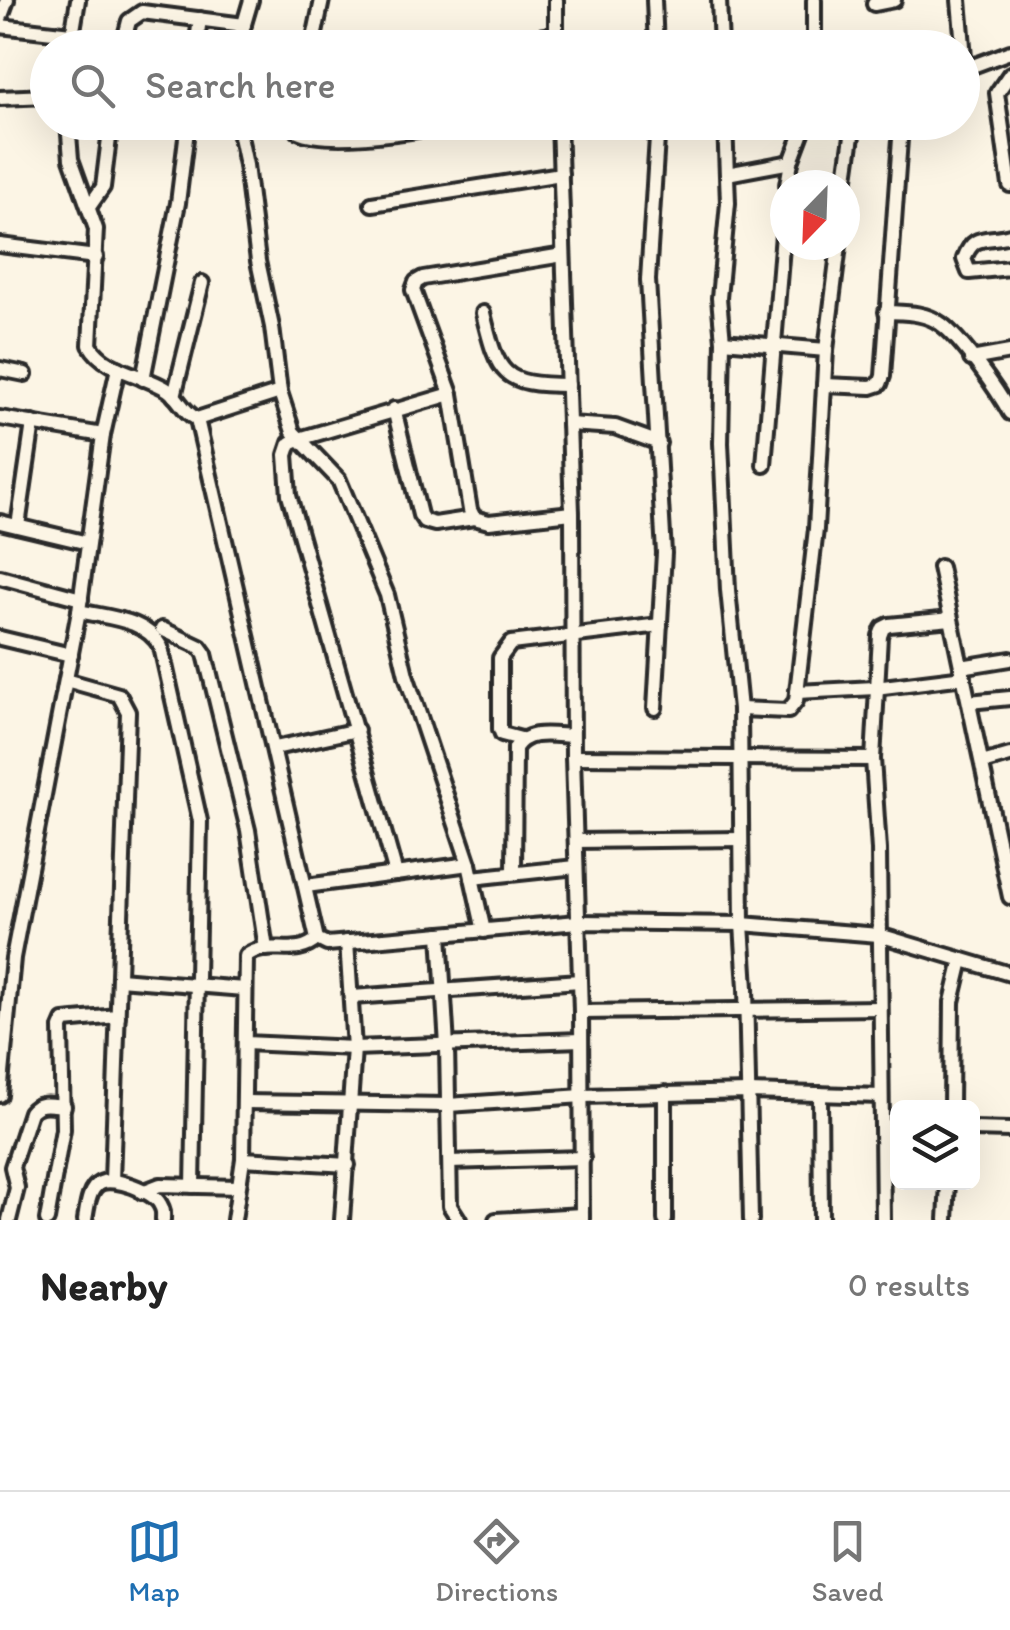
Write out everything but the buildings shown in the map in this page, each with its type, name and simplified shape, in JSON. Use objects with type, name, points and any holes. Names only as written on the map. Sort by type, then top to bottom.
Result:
[{"type":"street","points":[[7,0],[0,22],[30,30]]},
{"type":"street","points":[[72,30],[78,0]]},
{"type":"street","points":[[242,30],[251,0]]},
{"type":"street","points":[[316,30],[322,0]]},
{"type":"street","points":[[556,0],[556,30]]},
{"type":"street","points":[[655,30],[654,3],[671,0]]},
{"type":"street","points":[[719,0],[720,30]]},
{"type":"street","points":[[814,0],[814,30]]},
{"type":"street","points":[[874,4],[894,0]]},
{"type":"street","points":[[959,0],[961,30]]},
{"type":"street","points":[[126,30],[134,14],[142,12],[244,24]]},
{"type":"street","points":[[198,30],[200,19]]},
{"type":"street","points":[[980,64],[1010,52]]},
{"type":"street","points":[[1010,74],[997,93],[1010,184]]},
{"type":"street","points":[[0,98],[30,97]]},
{"type":"street","points":[[69,140],[71,159],[96,229],[90,345],[94,354],[174,396],[187,414],[197,419],[280,392]]},
{"type":"street","points":[[89,207],[103,186],[109,140]]},
{"type":"street","points":[[144,379],[178,202],[186,140]]},
{"type":"street","points":[[241,140],[280,392],[293,432],[340,480],[387,594],[406,675],[470,871],[484,931]]},
{"type":"street","points":[[496,1220],[582,1218],[583,1096],[572,736],[572,512],[560,140]]},
{"type":"street","points":[[655,708],[664,553],[648,280],[657,140]]},
{"type":"street","points":[[725,140],[728,203],[720,298],[721,443],[740,709],[750,1220]]},
{"type":"street","points":[[790,170],[799,140]]},
{"type":"street","points":[[846,170],[847,140]]},
{"type":"street","points":[[824,384],[871,387],[880,384],[884,376],[901,140]]},
{"type":"street","points":[[727,174],[791,162]]},
{"type":"street","points":[[372,204],[561,174]]},
{"type":"street","points":[[1010,235],[976,240],[969,245],[964,267],[970,272],[1010,268]]},
{"type":"street","points":[[0,245],[96,257]]},
{"type":"street","points":[[474,518],[451,394],[414,298],[416,282],[562,255]]},
{"type":"street","points":[[764,465],[781,260]]},
{"type":"street","points":[[740,709],[793,708],[816,529],[826,350],[837,260]]},
{"type":"street","points":[[174,396],[202,283]]},
{"type":"street","points":[[886,312],[914,313],[938,322],[1010,413]]},
{"type":"street","points":[[484,313],[494,357],[514,378],[532,385],[568,384]]},
{"type":"street","points":[[723,341],[826,350]]},
{"type":"street","points":[[971,359],[1010,352]]},
{"type":"street","points":[[0,1094],[13,958],[80,605],[103,435],[118,368]]},
{"type":"street","points":[[0,370],[26,374]]},
{"type":"street","points":[[396,874],[290,496],[286,455],[290,444],[299,438],[451,394]]},
{"type":"street","points":[[394,409],[424,521],[435,524],[474,518],[488,522],[572,512]]},
{"type":"street","points":[[0,418],[103,435]]},
{"type":"street","points":[[197,419],[317,939],[326,944],[578,922],[742,924],[879,935],[1010,974]]},
{"type":"street","points":[[18,526],[33,424]]},
{"type":"street","points":[[569,424],[615,427],[659,443]]},
{"type":"street","points":[[0,522],[88,543]]},
{"type":"street","points":[[940,568],[982,763],[1003,826],[1010,898]]},
{"type":"street","points":[[0,577],[141,626],[156,636],[162,647],[200,821],[193,1186]]},
{"type":"street","points":[[882,1220],[874,688],[882,628],[951,619]]},
{"type":"street","points":[[572,736],[531,735],[521,739],[502,734],[500,658],[504,648],[511,643],[660,625]]},
{"type":"street","points":[[162,629],[200,647],[205,654],[248,830],[266,949]]},
{"type":"street","points":[[0,638],[71,655]]},
{"type":"street","points":[[796,692],[874,688],[963,672],[1010,658]]},
{"type":"street","points":[[66,680],[119,695],[128,712],[112,1181]]},
{"type":"street","points":[[969,702],[1010,698]]},
{"type":"street","points":[[275,748],[356,730]]},
{"type":"street","points":[[514,873],[514,758],[521,739]]},
{"type":"street","points":[[982,763],[1010,755]]},
{"type":"street","points":[[573,757],[873,759]]},
{"type":"street","points":[[576,841],[741,838]]},
{"type":"street","points":[[306,886],[396,874],[514,873],[576,867]]},
{"type":"street","points":[[440,934],[450,1206],[459,1220]]},
{"type":"street","points":[[234,1220],[243,1159],[246,956],[253,950],[300,950],[317,939]]},
{"type":"street","points":[[342,1220],[354,1048],[348,942]]},
{"type":"street","points":[[951,1100],[952,1002],[962,960]]},
{"type":"street","points":[[119,979],[244,990]]},
{"type":"street","points":[[352,997],[580,981]]},
{"type":"street","points":[[581,1012],[880,1008]]},
{"type":"street","points":[[48,1220],[64,1129],[60,1038],[64,1021],[118,1016]]},
{"type":"street","points":[[245,1044],[354,1048],[581,1040]]},
{"type":"street","points":[[244,1102],[448,1104],[748,1092],[882,1096]]},
{"type":"street","points":[[665,1093],[665,1220]]},
{"type":"street","points":[[820,1094],[821,1220]]},
{"type":"street","points":[[10,1220],[17,1188],[12,1166],[30,1112],[36,1106],[64,1106]]},
{"type":"street","points":[[882,1127],[890,1127]]},
{"type":"street","points":[[980,1128],[1010,1130]]},
{"type":"street","points":[[450,1162],[583,1158]]},
{"type":"street","points":[[243,1159],[348,1165]]},
{"type":"street","points":[[85,1220],[95,1187],[100,1182],[112,1181],[142,1192],[162,1206],[163,1220]]},
{"type":"street","points":[[142,1192],[160,1185],[238,1187]]},
{"type":"street","points":[[946,1220],[948,1190]]}]
